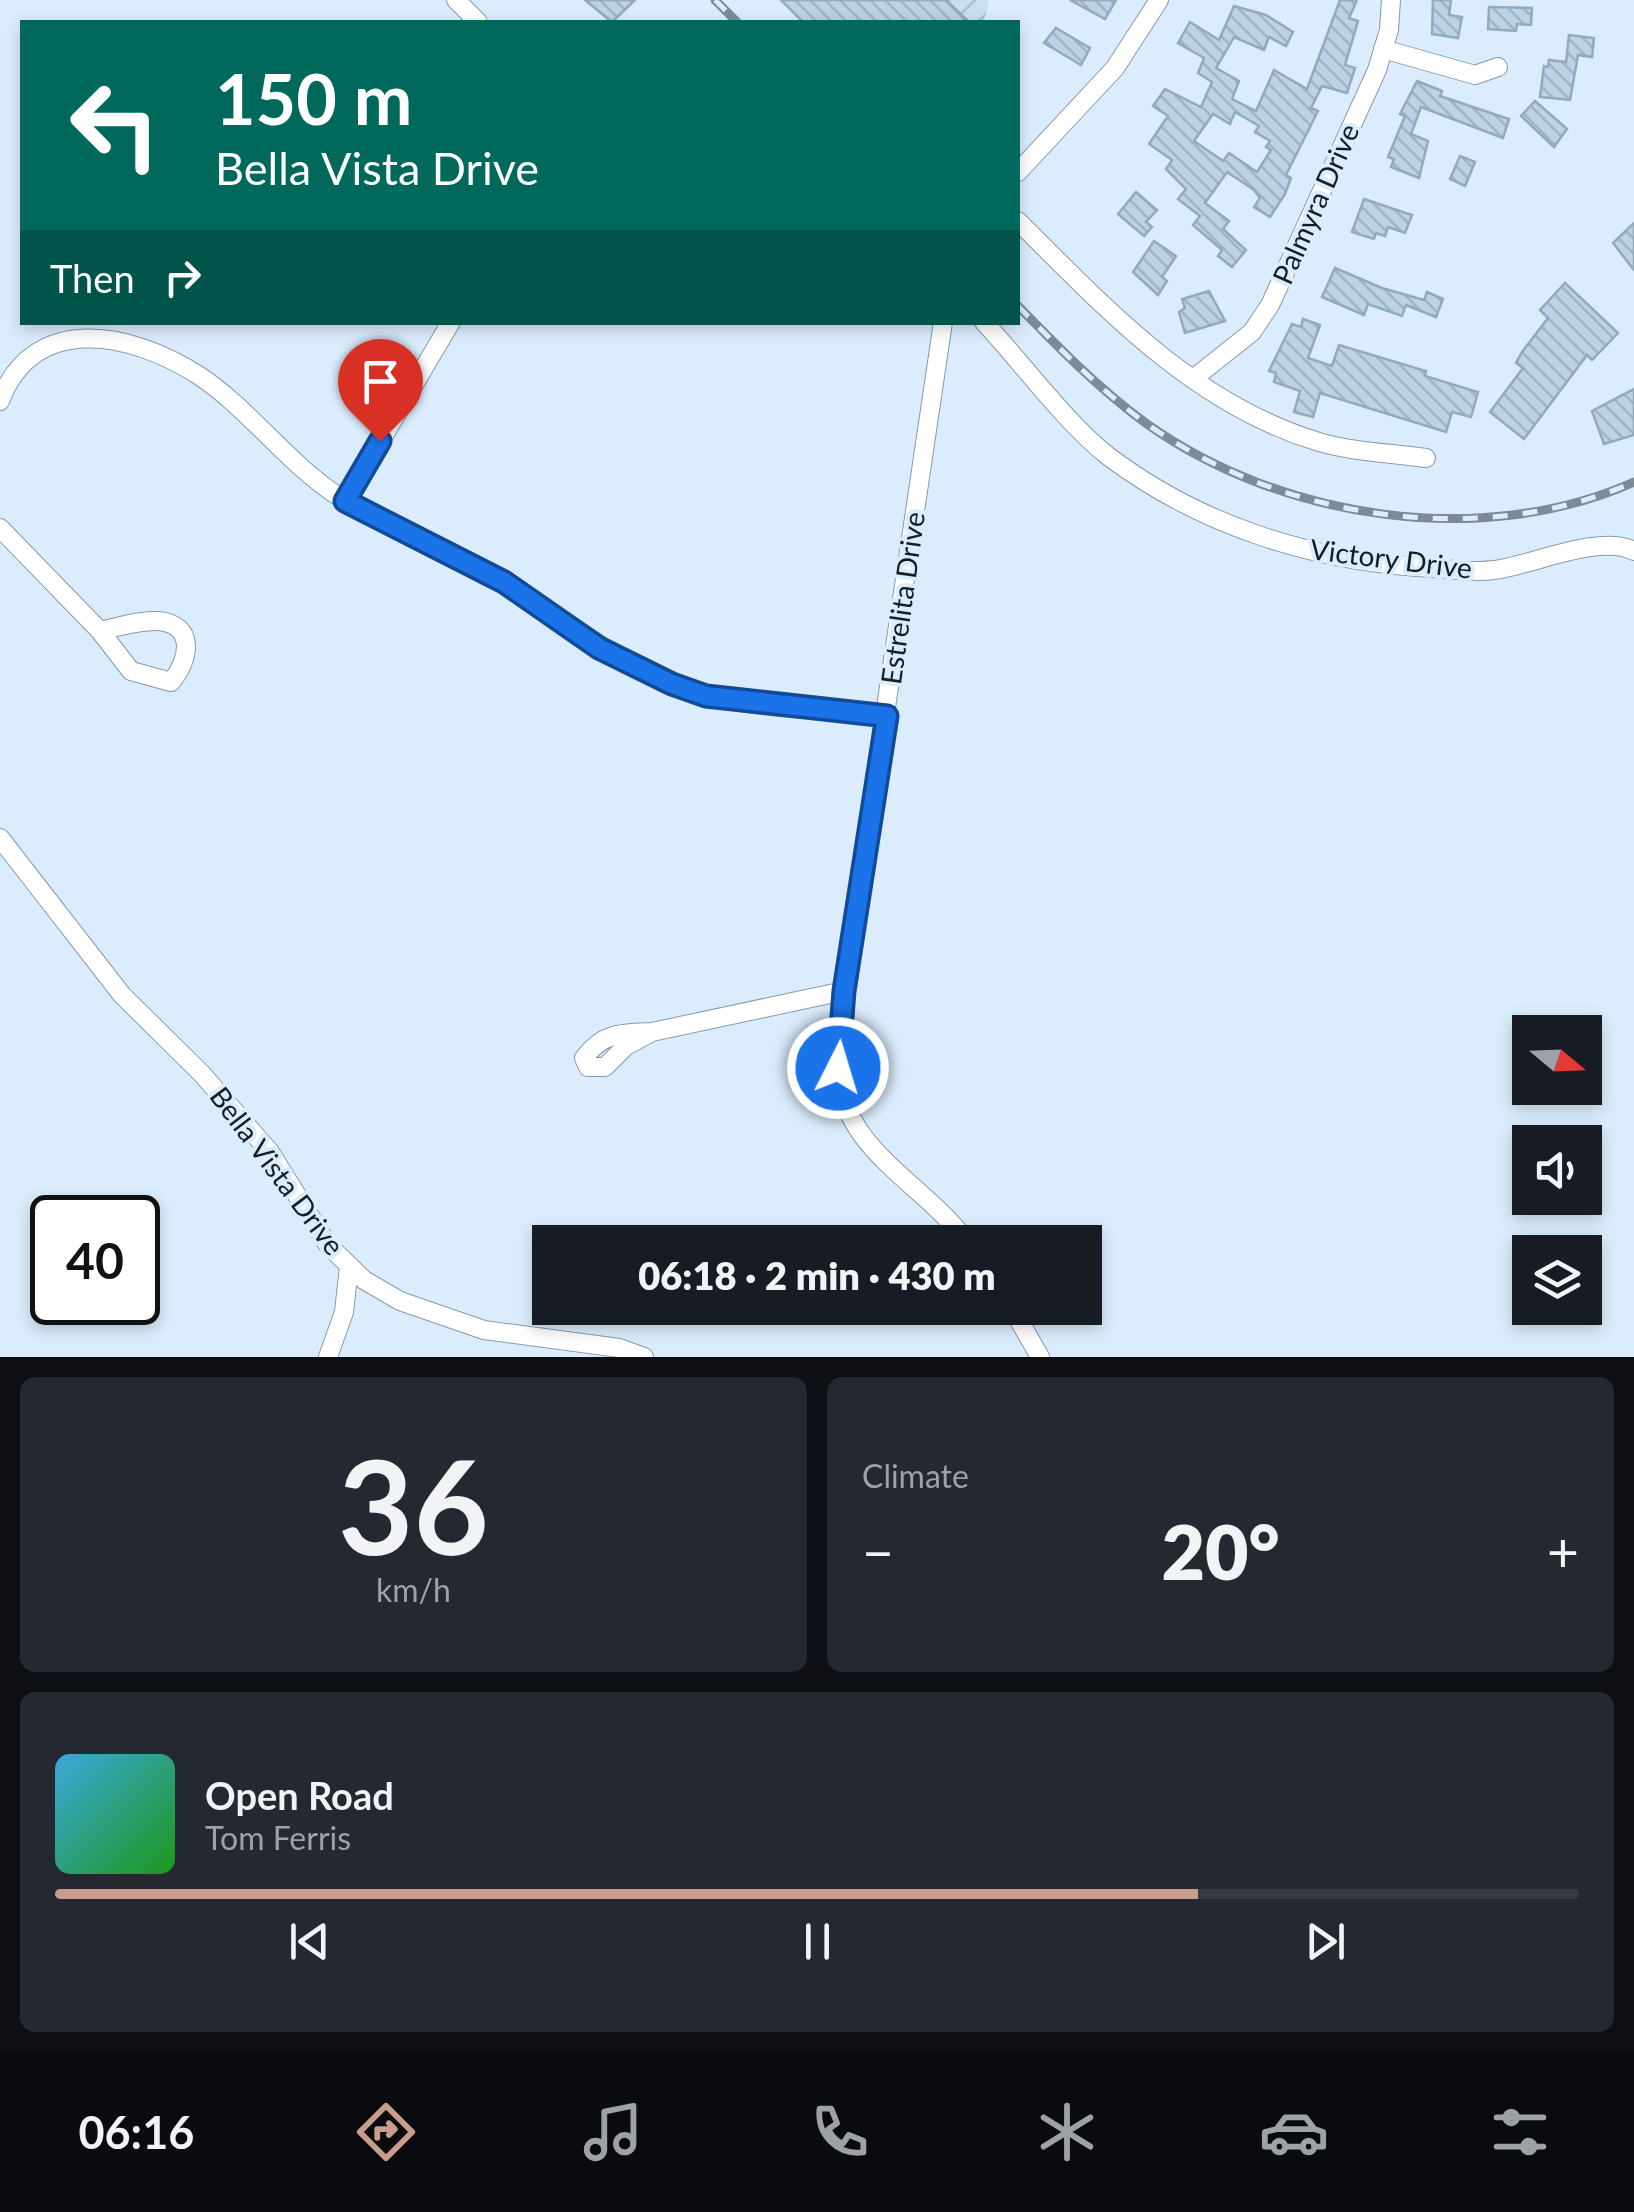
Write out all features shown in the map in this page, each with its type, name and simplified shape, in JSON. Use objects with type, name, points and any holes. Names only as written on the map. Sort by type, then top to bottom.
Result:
[{"type":"street","points":[[456,0],[476,20]]},
{"type":"street","points":[[1020,170],[1115,68],[1158,0]]},
{"type":"street","name":"Palmyra Drive","points":[[1193,380],[1252,332],[1270,305],[1383,49],[1390,0]]},
{"type":"street","points":[[1383,49],[1475,75],[1498,67]]},
{"type":"street","points":[[1020,223],[1140,342],[1193,380],[1268,421],[1320,443],[1426,458]]},
{"type":"street","points":[[345,501],[449,325]]},
{"type":"street","name":"Estrelita Drive","points":[[943,325],[844,991],[838,1068],[844,1104],[859,1136],[950,1225]]},
{"type":"street","name":"Victory Drive","points":[[987,325],[1105,453],[1168,496],[1283,544],[1361,561],[1492,571],[1547,556],[1611,546],[1634,550]]},
{"type":"street","points":[[0,401],[9,378],[40,346],[66,338],[134,349],[202,377],[306,475],[345,501],[504,582],[599,648],[672,684],[706,696],[887,716]]},
{"type":"street","points":[[0,528],[100,631],[132,671],[144,678],[171,682],[187,654],[188,643],[181,630],[162,621],[100,631]]},
{"type":"street","name":"Bella Vista Drive","points":[[0,838],[122,995],[202,1074],[270,1152],[328,1244],[349,1266],[400,1301],[484,1330],[619,1348],[644,1357]]},
{"type":"street","points":[[652,1032],[844,991]]},
{"type":"street","points":[[328,1357],[344,1312],[349,1266]]},
{"type":"street","points":[[1022,1325],[1040,1357]]},
{"type":"shaded area","points":[[781,0],[989,0],[984,20],[801,20]]},
{"type":"building","points":[[585,0],[635,0],[614,20]]},
{"type":"building","points":[[781,0],[946,0],[967,20],[801,20]]},
{"type":"building","points":[[1070,0],[1116,0],[1105,19]]},
{"type":"building","points":[[1340,0],[1357,0],[1349,18],[1358,21],[1345,65],[1355,68],[1347,93],[1322,86],[1311,108],[1318,111],[1286,175],[1291,178],[1285,194],[1270,217],[1254,207],[1260,198],[1254,190],[1227,172],[1205,203],[1229,221],[1223,229],[1246,250],[1232,267],[1218,256],[1222,250],[1193,225],[1200,216],[1178,199],[1186,189],[1166,169],[1172,160],[1149,144],[1168,116],[1153,106],[1165,89],[1201,107],[1212,82],[1198,73],[1204,58],[1178,43],[1190,22],[1219,40],[1234,6],[1266,15],[1293,32],[1286,46],[1269,37],[1264,50],[1234,37],[1216,68],[1239,81],[1232,99],[1256,111],[1274,70],[1307,89]],"holes":[[[1235,112],[1259,126],[1255,132],[1270,141],[1266,147],[1271,150],[1257,172],[1229,153],[1223,161],[1194,141],[1213,114],[1230,124]]]},
{"type":"building","points":[[1433,0],[1451,0],[1449,15],[1462,17],[1458,38],[1432,34]]},
{"type":"building","points":[[1489,7],[1532,8],[1531,25],[1517,24],[1516,31],[1488,29]]},
{"type":"building","points":[[1056,28],[1090,48],[1081,65],[1044,43]]},
{"type":"building","points":[[1569,35],[1594,38],[1592,57],[1578,55],[1570,100],[1540,97],[1544,66],[1548,67],[1549,60],[1566,62]]},
{"type":"building","points":[[1417,81],[1442,91],[1440,96],[1509,119],[1503,138],[1421,107],[1411,134],[1428,141],[1419,178],[1391,167],[1394,159],[1388,157],[1405,116],[1400,114]]},
{"type":"building","points":[[1535,101],[1567,129],[1554,147],[1521,116]]},
{"type":"building","points":[[1460,156],[1475,162],[1465,186],[1450,179]]},
{"type":"building","points":[[1136,192],[1157,210],[1146,222],[1152,227],[1144,236],[1118,214]]},
{"type":"building","points":[[1364,199],[1412,215],[1405,233],[1388,227],[1385,236],[1376,233],[1374,239],[1352,232]]},
{"type":"building","points":[[1634,223],[1634,270],[1613,243]]},
{"type":"building","points":[[1154,241],[1176,256],[1162,277],[1167,281],[1158,295],[1133,272]]},
{"type":"building","points":[[1335,268],[1382,288],[1424,300],[1427,292],[1443,299],[1436,317],[1406,305],[1402,316],[1368,304],[1364,315],[1322,297]]},
{"type":"building","points":[[1565,283],[1618,333],[1592,360],[1587,355],[1524,439],[1490,412],[1523,368],[1516,363],[1548,318],[1540,310]]},
{"type":"building","points":[[1209,291],[1225,321],[1185,333],[1179,312],[1185,308],[1182,299]]},
{"type":"building","points":[[1303,319],[1320,325],[1308,358],[1332,366],[1339,345],[1426,371],[1425,376],[1478,392],[1471,417],[1452,412],[1446,432],[1320,393],[1313,417],[1294,412],[1300,391],[1274,382],[1276,373],[1269,371],[1292,324],[1301,327]]},
{"type":"building","points":[[1634,389],[1634,435],[1604,444],[1592,411]]},
{"type":"railway","points":[[715,0],[735,20]]},
{"type":"railway","points":[[1020,308],[1096,383],[1147,424],[1200,457],[1258,483],[1320,502],[1383,514],[1448,519],[1512,515],[1575,503],[1634,482]]},
{"type":"route","points":[[380,441],[345,501],[504,582],[599,648],[706,696],[887,716],[844,991],[838,1068]]}]
